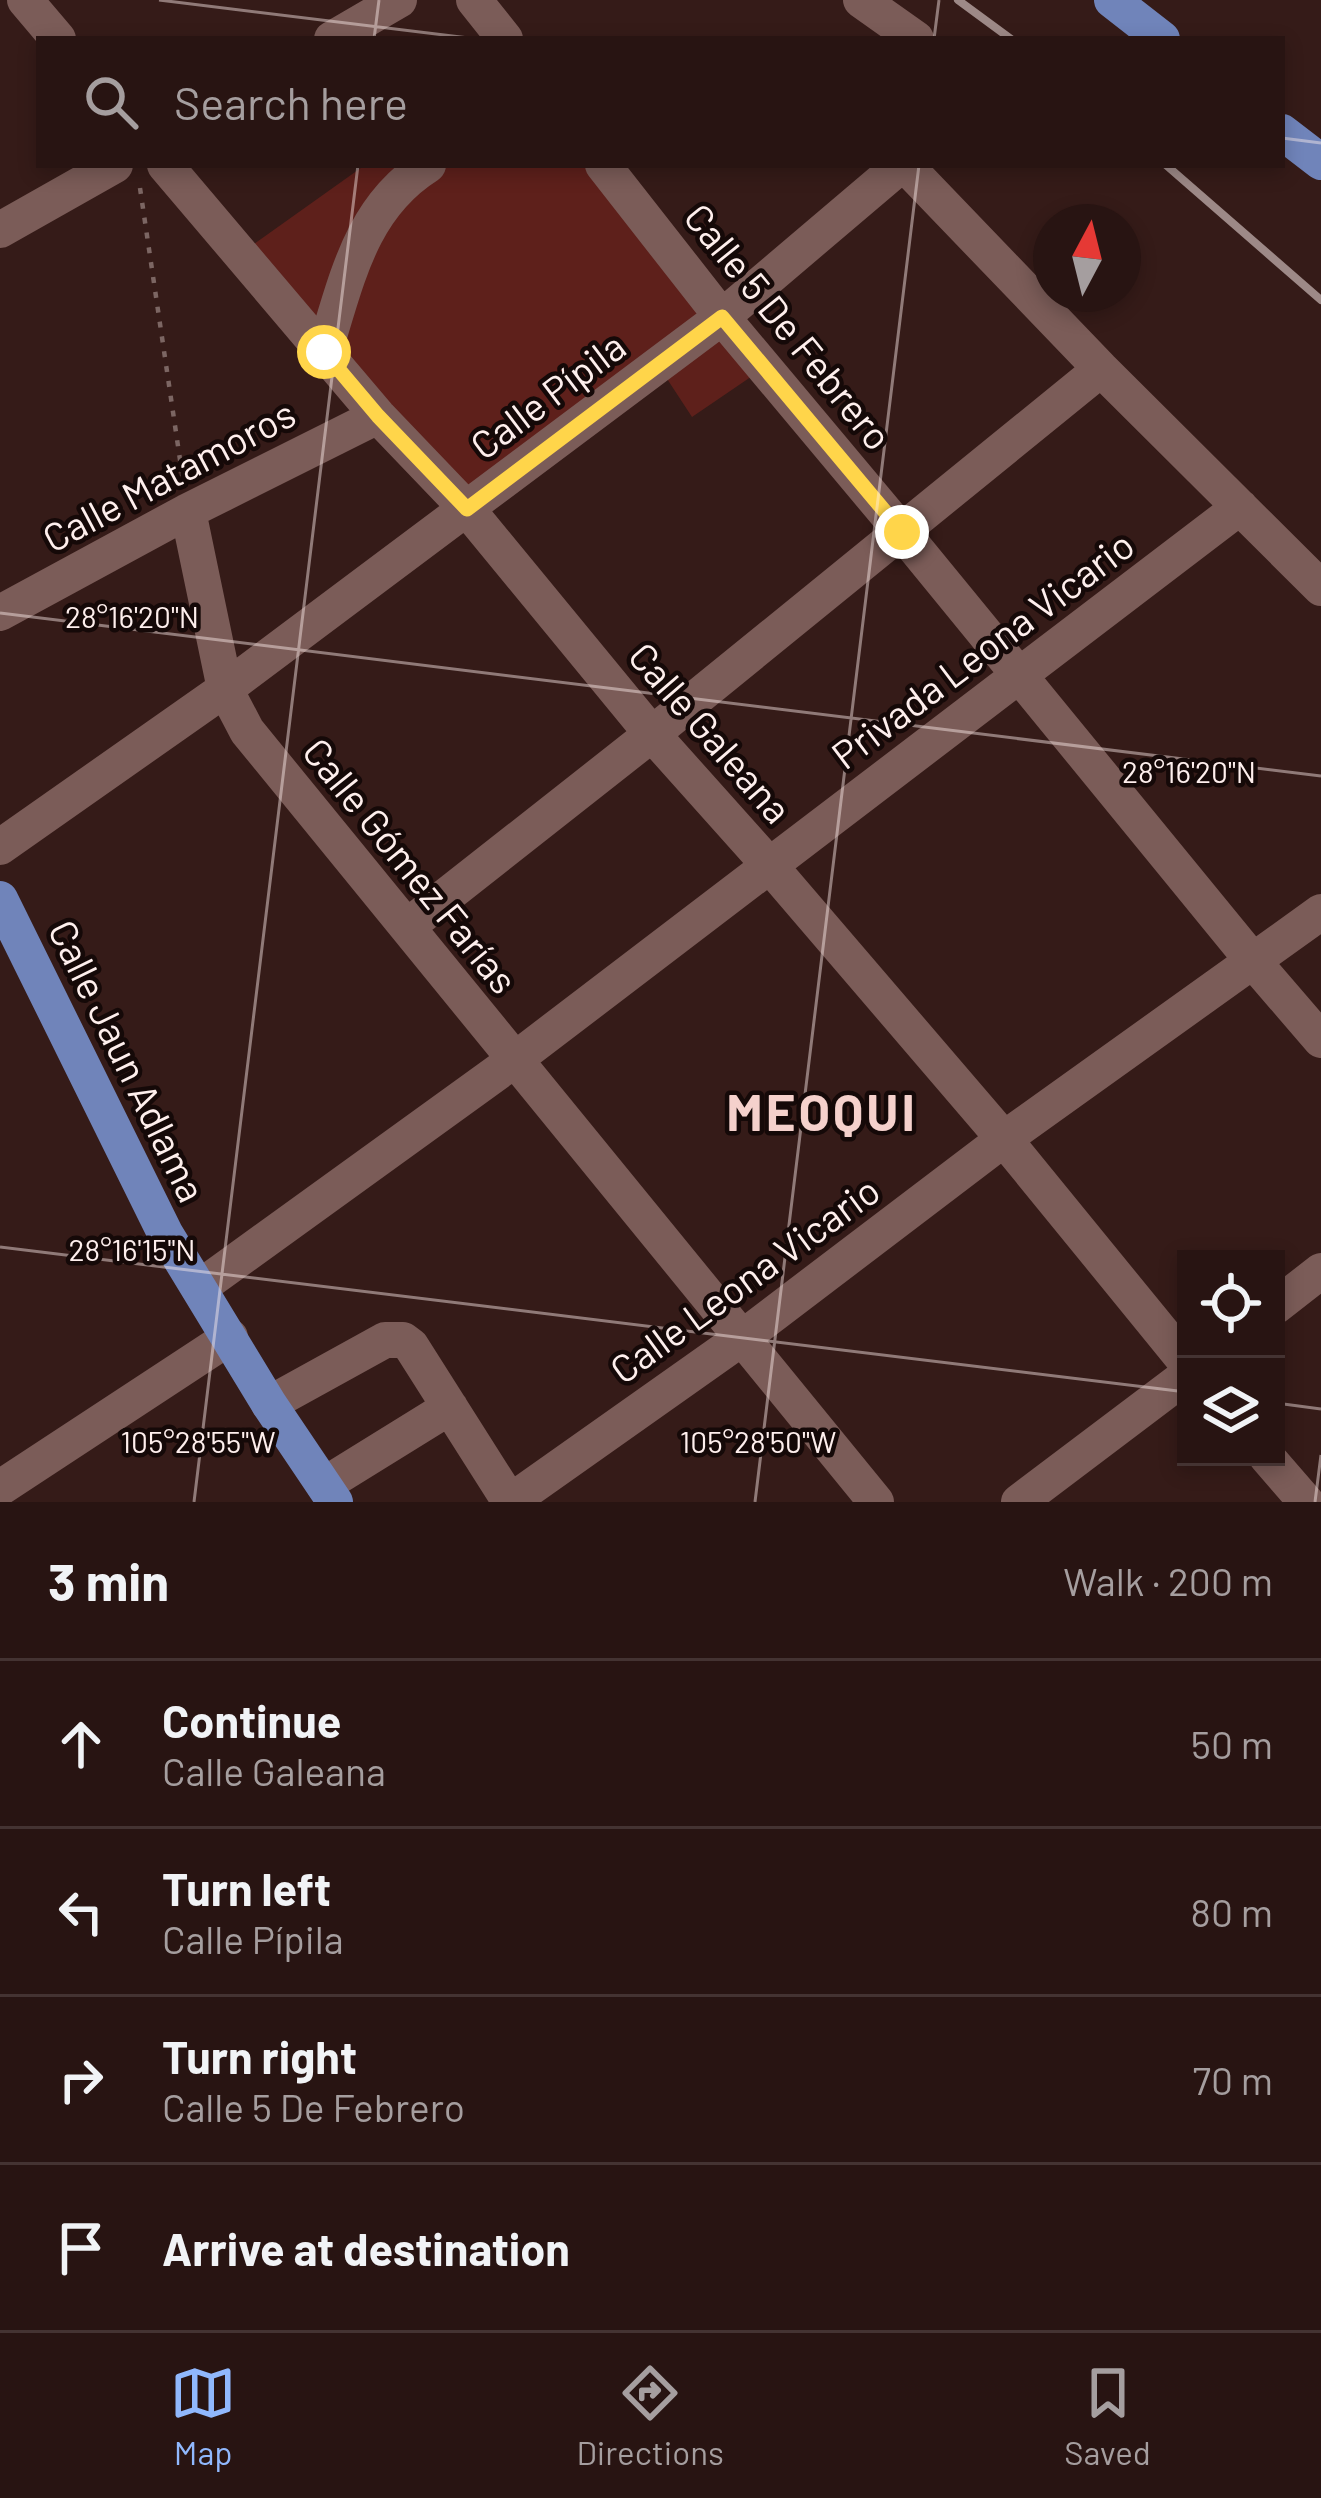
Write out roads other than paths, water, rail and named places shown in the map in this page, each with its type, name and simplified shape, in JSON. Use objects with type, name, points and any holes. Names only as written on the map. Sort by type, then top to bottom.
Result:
[{"type":"main road","points":[[1112,0],[1158,36]]},
{"type":"main road","points":[[1285,134],[1321,162]]},
{"type":"main road","name":"Calle Jaun Adlama","points":[[0,899],[165,1233],[269,1404],[330,1493]]},
{"type":"street","points":[[25,0],[55,36]]},
{"type":"street","points":[[337,36],[399,0]]},
{"type":"street","points":[[474,0],[503,36]]},
{"type":"street","points":[[860,0],[912,36]]},
{"type":"street","points":[[324,352],[365,233],[384,201],[423,168]]},
{"type":"street","name":"Calle 5 De Febrero","points":[[605,168],[722,317],[1321,1040]]},
{"type":"street","name":"Calle Pípila","points":[[0,847],[225,689],[722,317],[899,168]]},
{"type":"street","points":[[906,168],[1321,588]]},
{"type":"street","points":[[0,230],[141,169]]},
{"type":"street","name":"Calle Galeana","points":[[141,169],[324,352],[467,509],[652,734],[1004,1139],[1183,1358]]},
{"type":"street","points":[[408,926],[1101,369]]},
{"type":"street","name":"Calle Matamoros","points":[[0,613],[378,416]]},
{"type":"street","name":"Privada Leona Vicario","points":[[199,1288],[513,1061],[1240,507]]},
{"type":"street","name":"Calle Gómez Farías","points":[[188,511],[225,689],[247,731],[876,1502]]},
{"type":"street","name":"Calle Leona Vicario","points":[[510,1502],[742,1338],[1004,1139],[1321,912]]},
{"type":"street","points":[[1285,1299],[1321,1271]]},
{"type":"street","points":[[0,1488],[230,1337]]},
{"type":"street","points":[[269,1404],[395,1339],[411,1346],[510,1502]]},
{"type":"street","points":[[1019,1502],[1177,1383]]},
{"type":"street","points":[[330,1493],[450,1407]]},
{"type":"street","points":[[1275,1466],[1306,1502]]},
{"type":"railway","points":[[958,0],[1007,36]]},
{"type":"railway","points":[[1169,168],[1321,300]]},
{"type":"district","name":"MEOQUI","points":[[822,1113]]}]
